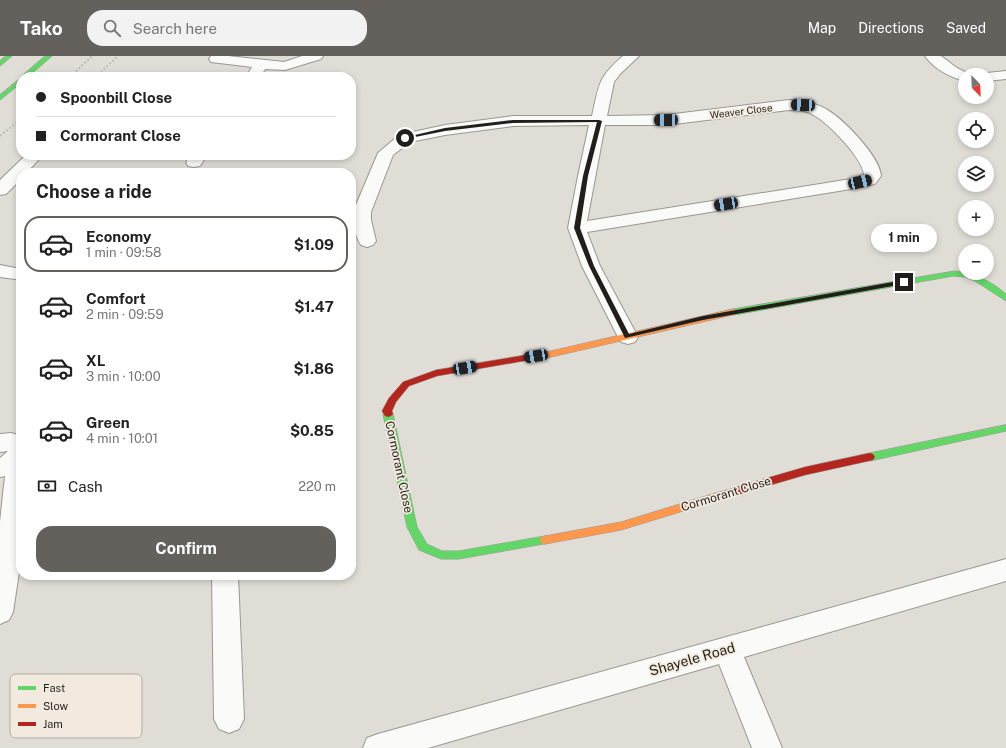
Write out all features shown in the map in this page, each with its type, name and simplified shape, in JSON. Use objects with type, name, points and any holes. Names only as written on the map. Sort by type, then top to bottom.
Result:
[{"type":"street","points":[[0,64],[9,56]]},
{"type":"street","points":[[30,72],[49,56]]},
{"type":"street","points":[[216,59],[286,66],[316,56]]},
{"type":"street","points":[[628,337],[592,266],[577,228],[586,176],[608,82],[614,71],[632,56]]},
{"type":"street","points":[[932,56],[952,72],[958,74]]},
{"type":"street","points":[[256,72],[261,64]]},
{"type":"street","points":[[994,76],[1006,75]]},
{"type":"street","points":[[0,98],[16,84]]},
{"type":"street","name":"Weaver Close","points":[[577,228],[851,184],[869,180],[873,176],[868,159],[828,118],[815,109],[803,105],[790,105],[666,120],[599,121]]},
{"type":"street","points":[[367,242],[362,220],[362,212],[386,153],[405,138],[445,130],[513,121],[599,121]]},
{"type":"street","points":[[22,168],[30,160]]},
{"type":"street","points":[[0,190],[16,174]]},
{"type":"street","name":"Cormorant Close","points":[[1006,298],[1000,292],[984,282],[972,277],[957,274],[703,318],[628,337],[551,354],[436,373],[406,384],[396,394],[387,411],[412,527],[423,547],[441,555],[459,555],[621,526],[805,471],[1006,428]]},
{"type":"street","points":[[0,609],[10,548],[12,454]]},
{"type":"street","name":"Shayele Road","points":[[378,748],[1006,570]]},
{"type":"street","points":[[225,580],[230,719]]},
{"type":"street","points":[[727,649],[767,748]]},
{"type":"path","points":[[75,72],[92,56]]},
{"type":"path","points":[[101,72],[118,56]]},
{"type":"path","points":[[0,136],[16,123]]},
{"type":"traffic: fast","points":[[0,64],[9,56]]},
{"type":"traffic: fast","points":[[30,72],[49,56]]},
{"type":"traffic: fast","points":[[0,98],[16,84]]},
{"type":"traffic: fast","points":[[734,312],[953,274],[971,276],[978,279],[996,289],[1006,298]]},
{"type":"traffic: fast","points":[[388,414],[412,527],[423,547],[441,555],[459,555],[545,540]]},
{"type":"traffic: fast","points":[[870,457],[1006,428]]},
{"type":"traffic: slow","points":[[532,357],[551,354],[734,312]]},
{"type":"traffic: slow","points":[[545,540],[621,526],[723,495]]},
{"type":"traffic: jam","points":[[388,414],[387,411],[392,400],[406,384],[436,373],[532,357]]},
{"type":"traffic: jam","points":[[723,495],[805,471],[870,457]]},
{"type":"route","points":[[405,138],[445,130],[513,121],[599,121],[586,176],[577,228],[592,266],[628,337],[703,318],[904,282]]}]
